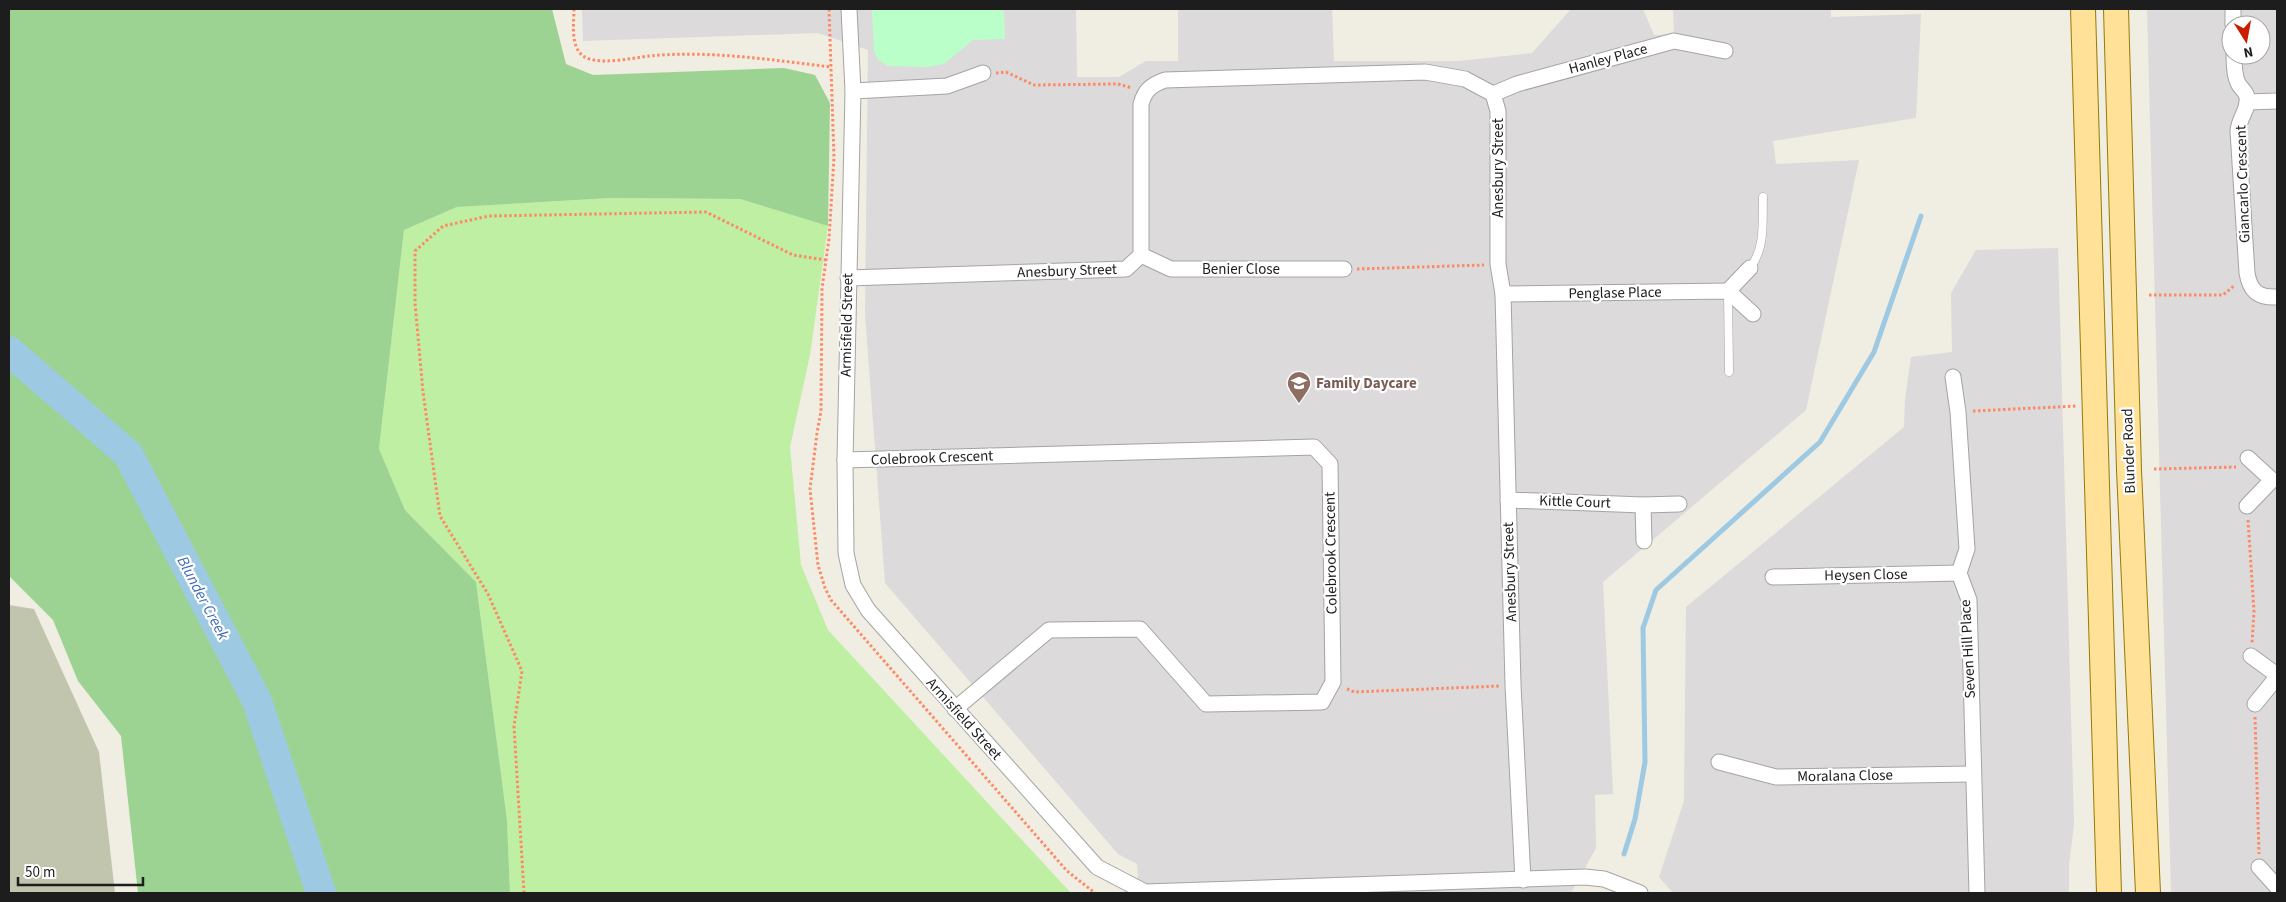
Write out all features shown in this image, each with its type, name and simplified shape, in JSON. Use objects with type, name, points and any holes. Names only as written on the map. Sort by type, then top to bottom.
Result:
[{"type":"main road","points":[[2082,9],[2110,893]]},
{"type":"main road","name":"Blunder Road","points":[[2116,9],[2129,450],[2148,893]]},
{"type":"street","name":"Armisfield Street","points":[[849,9],[854,91],[844,460],[846,553],[853,586],[868,610],[955,710],[1096,866],[1145,892],[1585,877],[1604,880],[1640,893]]},
{"type":"street","name":"Hanley Place","points":[[1493,94],[1517,84],[1674,41],[1725,51]]},
{"type":"street","points":[[2234,65],[2238,83],[2247,95],[2247,102],[2277,101]]},
{"type":"street","points":[[1142,254],[1141,104],[1144,92],[1153,84],[1165,80],[1426,72],[1465,79],[1493,94]]},
{"type":"street","points":[[854,91],[947,86],[983,73]]},
{"type":"street","name":"Anesbury Street","points":[[1493,94],[1498,111],[1498,264],[1503,294],[1513,685],[1523,880]]},
{"type":"street","name":"Giancarlo Crescent","points":[[2247,102],[2247,108],[2239,120],[2238,131],[2247,273],[2250,286],[2257,292],[2269,297],[2277,297]]},
{"type":"street","name":"Anesbury Street","points":[[848,278],[1126,269],[1142,254]]},
{"type":"street","name":"Benier Close","points":[[1142,254],[1172,268],[1344,269]]},
{"type":"street","points":[[1750,268],[1728,292],[1753,314]]},
{"type":"street","name":"Penglase Place","points":[[1503,294],[1728,292]]},
{"type":"street","points":[[1953,377],[1958,412],[1967,549],[1960,573]]},
{"type":"street","name":"Colebrook Crescent","points":[[844,460],[1314,447],[1330,464],[1333,682]]},
{"type":"street","points":[[2246,464],[2274,480],[2247,506]]},
{"type":"street","name":"Kittle Court","points":[[1508,500],[1643,505],[1679,504]]},
{"type":"street","points":[[1643,505],[1644,541]]},
{"type":"street","name":"Heysen Close","points":[[1772,577],[1960,573]]},
{"type":"street","name":"Seven Hill Place","points":[[1960,573],[1969,600],[1977,893]]},
{"type":"street","points":[[955,710],[1049,630],[1140,629],[1206,704],[1322,702],[1333,682]]},
{"type":"street","points":[[2251,656],[2277,676],[2255,704]]},
{"type":"street","name":"Moralana Close","points":[[1720,762],[1776,777],[1973,774]]},
{"type":"street","points":[[2259,867],[2277,888],[2273,893]]},
{"type":"lane","points":[[1750,268],[1758,258],[1762,248],[1763,197]]},
{"type":"lane","points":[[1728,292],[1729,372]]},
{"type":"path","points":[[574,9],[574,42],[581,55],[594,61],[660,55],[717,56],[831,67]]},
{"type":"path","points":[[829,9],[834,157],[822,288],[821,411],[816,433],[810,489],[814,539],[825,588],[831,600],[1067,871],[1095,893]]},
{"type":"path","points":[[983,73],[1006,72],[1034,85],[1118,84],[1144,92]]},
{"type":"path","points":[[524,893],[514,726],[522,671],[488,594],[440,516],[423,392],[416,313],[416,251],[442,226],[489,216],[706,212],[793,256],[826,260]]},
{"type":"path","points":[[1344,269],[1498,264]]},
{"type":"path","points":[[2149,294],[2222,295],[2229,292],[2247,273]]},
{"type":"path","points":[[1958,412],[2095,405]]},
{"type":"path","points":[[2154,469],[2246,464]]},
{"type":"path","points":[[2247,506],[2254,611],[2251,656]]},
{"type":"path","points":[[1333,682],[1354,692],[1513,685]]},
{"type":"path","points":[[2255,704],[2259,867]]},
{"type":"shaded area","points":[[582,9],[1076,9],[1077,77],[1119,77],[1146,61],[1178,61],[1178,9],[1332,9],[1334,61],[1459,61],[1532,53],[1571,9],[1643,9],[1654,35],[1674,34],[1673,9],[1831,9],[1831,17],[1921,14],[1916,118],[1773,141],[1776,164],[1859,160],[1806,410],[1603,582],[1613,794],[1595,795],[1596,848],[1571,893],[1139,893],[1137,864],[1118,854],[885,583],[865,314],[868,50],[818,33],[583,41]]},
{"type":"shaded area","points":[[2147,9],[2277,9],[2277,893],[2171,893]]},
{"type":"shaded area","points":[[2058,248],[2074,824],[2069,865],[2069,893],[1673,893],[1659,877],[1684,801],[1686,607],[1904,427],[1905,399],[1911,357],[1952,352],[1951,293],[1976,250]]},
{"type":"shaded area","points":[[9,605],[34,609],[99,752],[115,893],[9,893]]},
{"type":"green space","points":[[9,9],[552,9],[566,64],[593,75],[784,68],[815,75],[830,103],[828,226],[740,199],[611,198],[457,207],[404,230],[379,449],[405,510],[476,582],[507,820],[510,893],[138,893],[121,736],[78,681],[53,620],[9,576]]},
{"type":"green space","points":[[872,9],[1004,9],[1005,39],[973,40],[944,64],[927,67],[888,66],[878,60],[874,51]]},
{"type":"green space","points":[[611,198],[740,199],[828,226],[810,355],[790,447],[801,565],[828,630],[1071,893],[510,893],[507,820],[476,582],[405,510],[379,449],[404,230],[457,207]]},
{"type":"waterway","points":[[1624,854],[1635,819],[1645,762],[1643,628],[1656,590],[1820,442],[1874,352],[1921,216]]},
{"type":"waterway","name":"Blunder Creek","points":[[9,351],[128,454],[257,701],[321,893]]},
{"type":"place","name":"Family Daycare","points":[[1299,404]]}]
